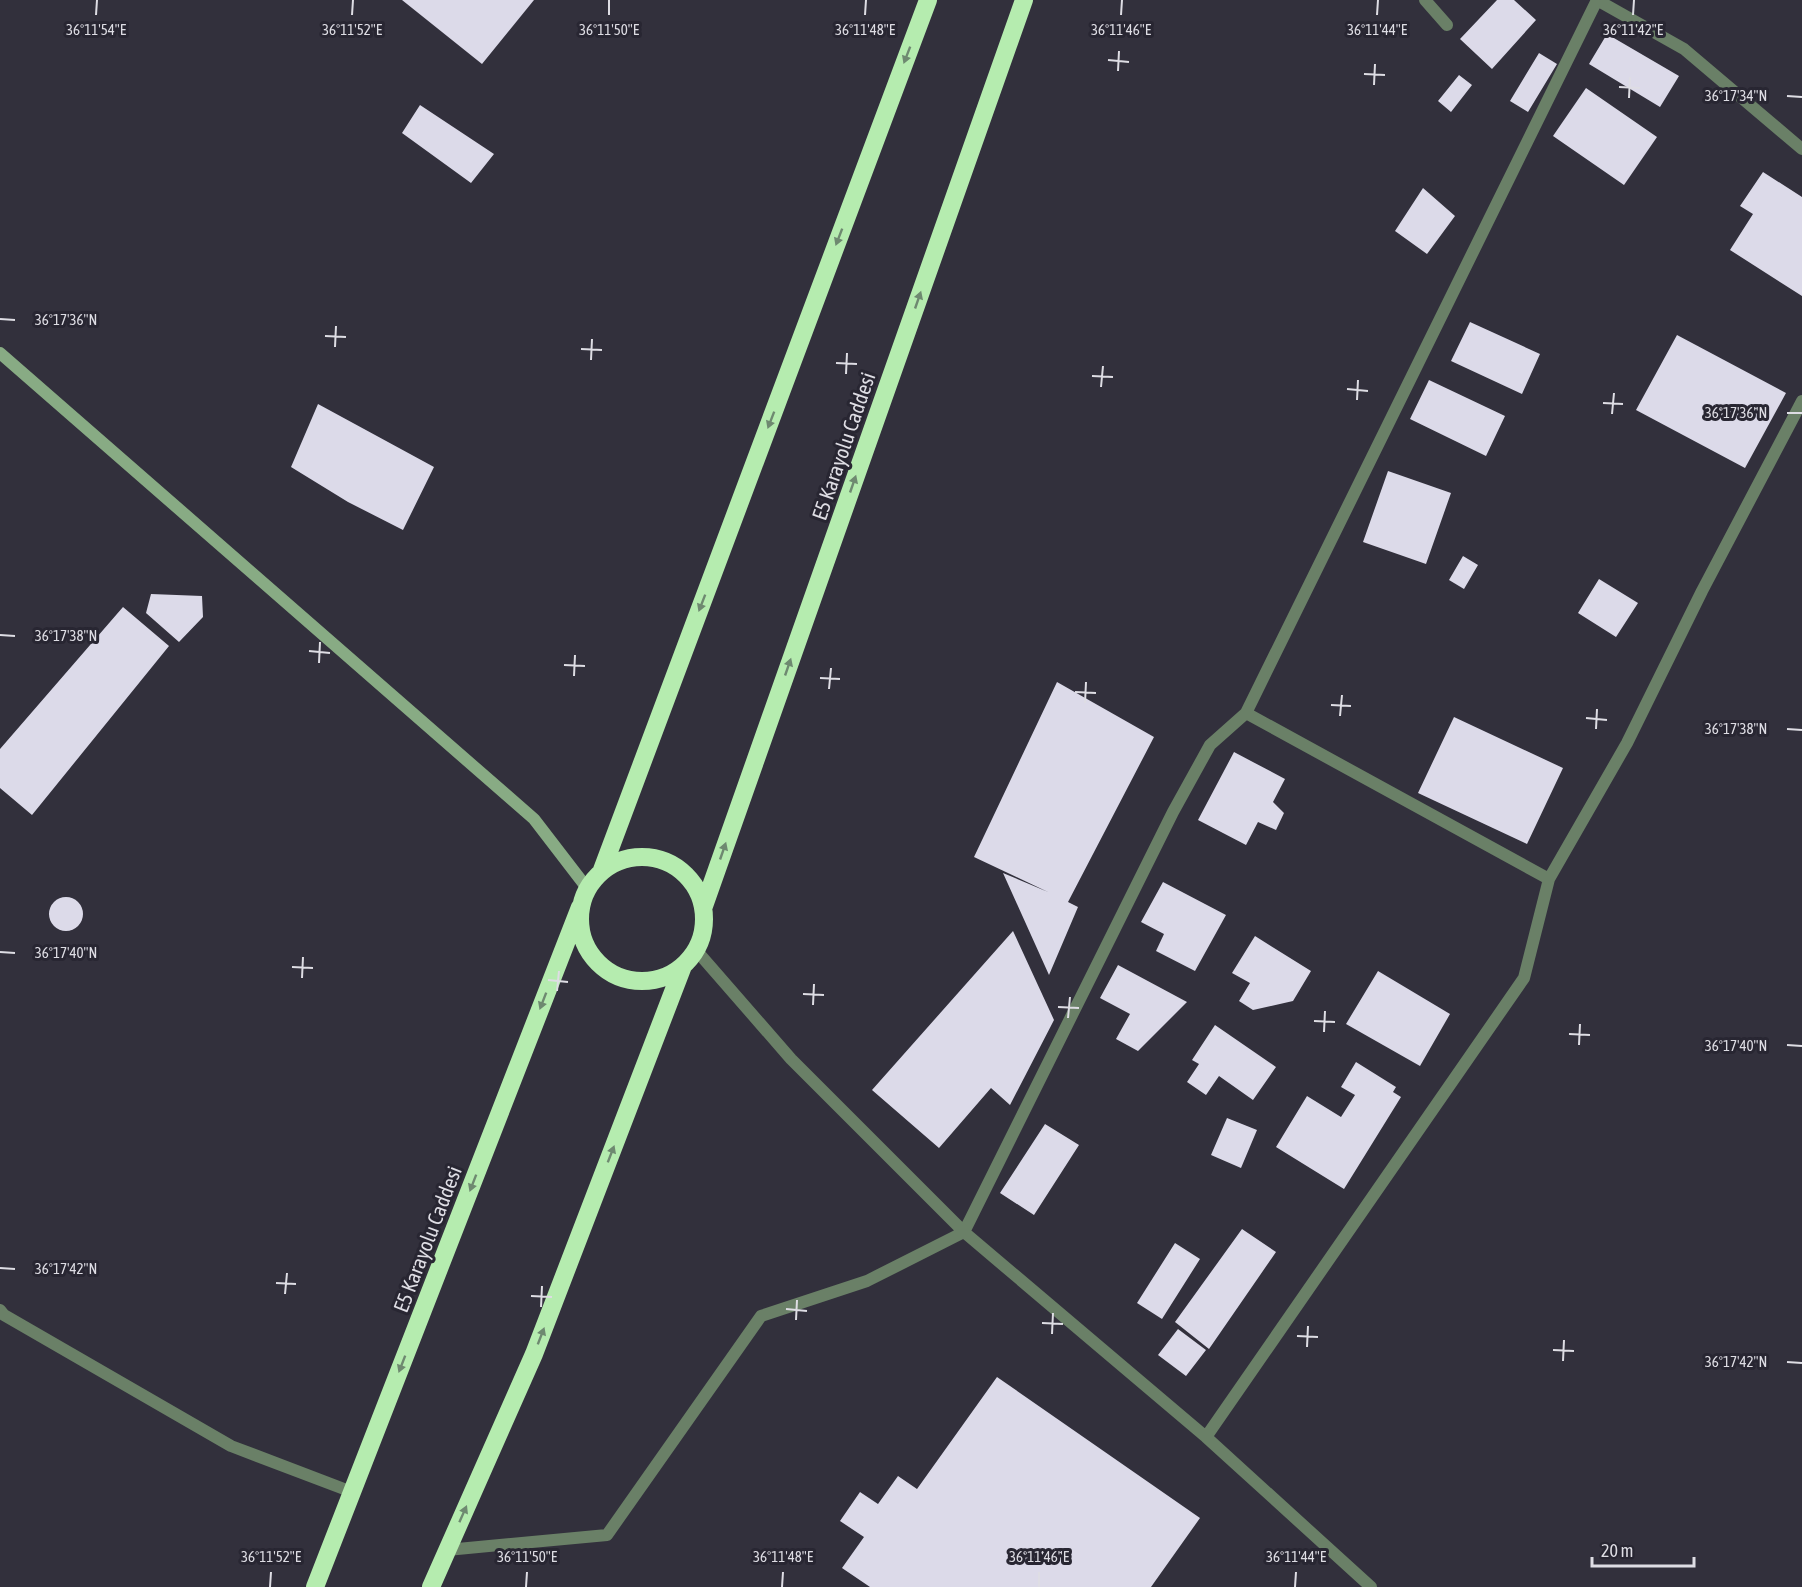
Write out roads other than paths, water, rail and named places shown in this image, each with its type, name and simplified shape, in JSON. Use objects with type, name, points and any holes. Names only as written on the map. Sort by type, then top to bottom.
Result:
[{"type":"highway","name":"E5 Karayolu Caddesi","points":[[315,1587],[587,888],[602,870],[928,0]]},
{"type":"highway","name":"E5 Karayolu Caddesi","points":[[431,1587],[534,1354],[683,966],[696,950],[704,929],[704,906],[1024,0]]},
{"type":"highway","name":"E5 Karayolu Caddesi","points":[[602,870],[621,859],[642,856],[663,860],[682,870],[696,887],[704,906]]},
{"type":"highway","name":"E5 Karayolu Caddesi","points":[[580,907],[579,926],[585,945],[596,961],[611,973],[629,980],[648,981],[667,976],[683,966]]},
{"type":"street","points":[[1425,0],[1448,25]]},
{"type":"street","points":[[447,1550],[607,1535],[761,1316],[867,1281],[964,1232],[1189,783],[1210,745],[1246,713],[1597,0],[1684,49],[1802,149]]},
{"type":"street","points":[[0,353],[534,819],[587,888]]},
{"type":"street","points":[[1204,1436],[1524,978],[1549,879],[1628,743],[1702,591],[1802,401]]},
{"type":"street","points":[[1246,713],[1549,879]]},
{"type":"street","points":[[696,950],[791,1059],[964,1232],[1204,1436],[1371,1587]]},
{"type":"street","points":[[0,1310],[4,1315],[231,1446],[352,1492]]}]
